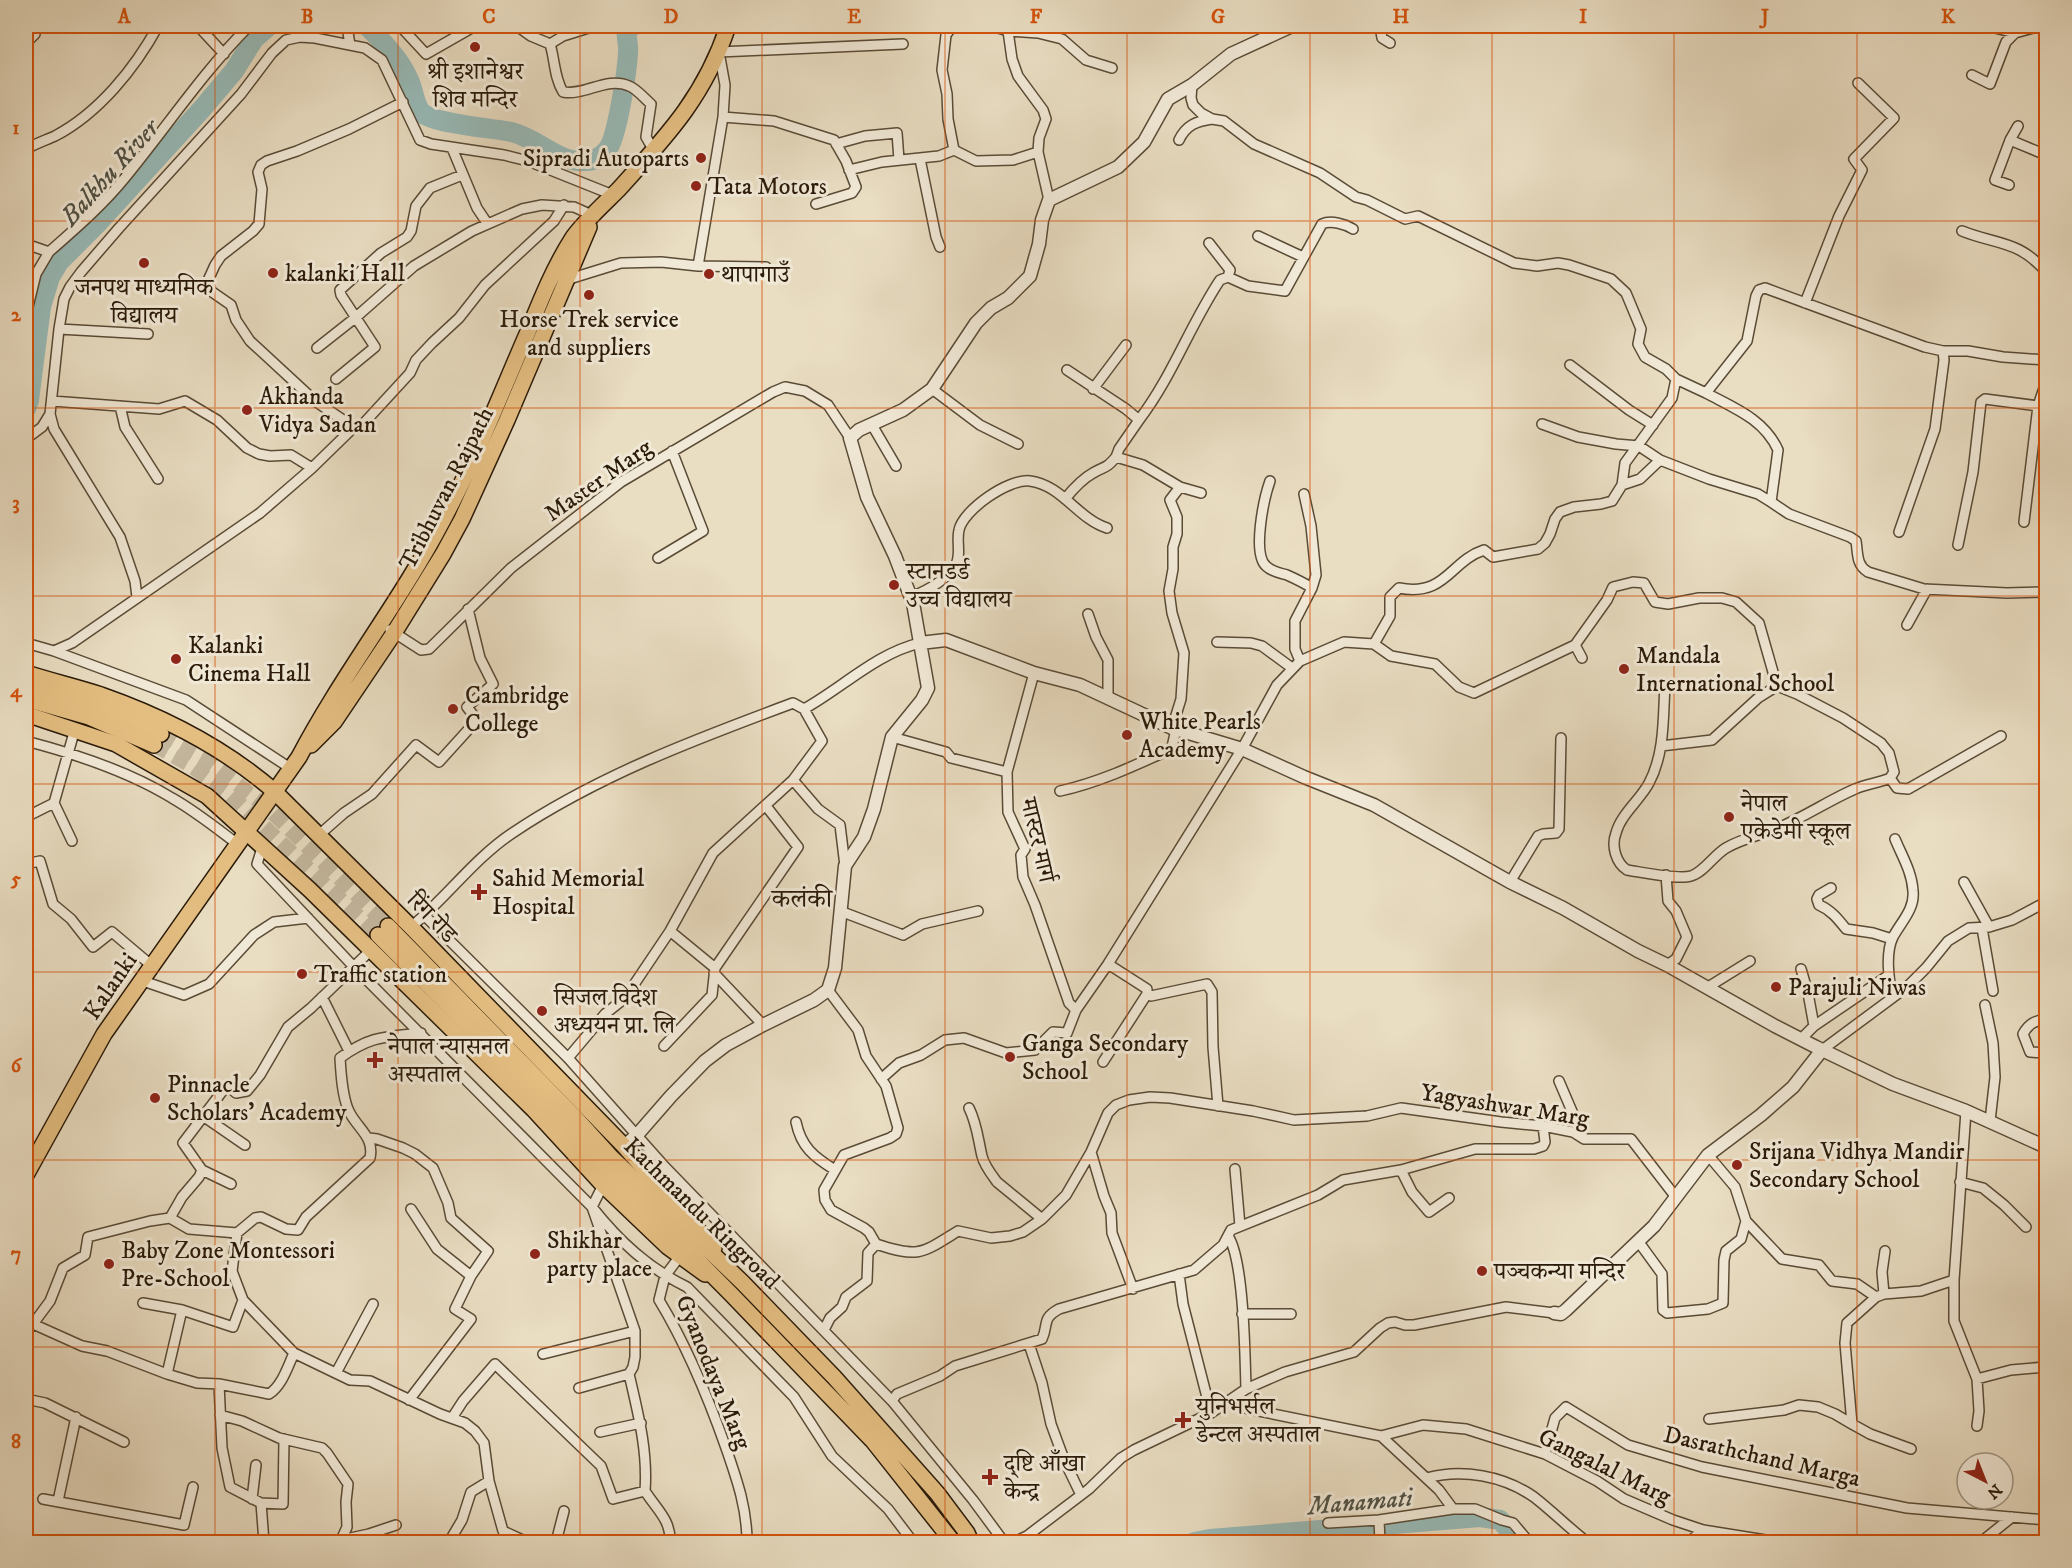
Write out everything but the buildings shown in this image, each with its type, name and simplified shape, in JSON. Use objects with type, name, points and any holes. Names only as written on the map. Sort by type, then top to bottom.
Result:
[{"type":"main road","name":"Tribhuvan Rajpath","points":[[274,791],[294,763],[321,715],[380,625],[443,521],[563,254],[574,236],[654,151],[697,95],[719,52],[728,26]]},
{"type":"main road","name":"Tribhuvan Rajpath","points":[[294,763],[333,722],[394,633],[462,519],[594,216]]},
{"type":"main road","name":"रिंग रोड","points":[[26,673],[100,695],[167,721],[197,736],[254,774],[274,791],[411,927],[624,1146],[742,1282]]},
{"type":"main road","points":[[26,687],[118,715],[157,740],[26,699]]},
{"type":"main road","points":[[26,714],[116,744],[207,796],[263,846],[533,1108],[603,1185],[680,1256],[730,1293],[742,1282]]},
{"type":"main road","points":[[246,830],[274,791]]},
{"type":"main road","name":"Kalanki","points":[[26,1175],[104,1034],[246,830]]},
{"type":"main road","name":"Kathmandu Ringroad","points":[[952,1542],[873,1441],[490,1047],[383,930],[550,1091],[612,1158],[742,1282],[834,1377],[937,1493],[967,1533],[971,1542]]},
{"type":"street","points":[[26,43],[35,34],[33,26]]},
{"type":"street","points":[[26,148],[56,135],[91,111],[128,72],[158,26]]},
{"type":"street","points":[[198,26],[224,54]]},
{"type":"street","points":[[26,315],[36,274],[49,252],[92,215],[116,189],[193,90],[249,26]]},
{"type":"street","points":[[347,26],[350,42]]},
{"type":"street","points":[[400,26],[426,54],[475,26]]},
{"type":"street","points":[[517,26],[531,36],[550,44],[555,58],[557,81],[563,92],[573,94],[612,83],[629,86],[651,104],[646,137],[654,151]]},
{"type":"street","points":[[550,44],[563,36],[595,26]]},
{"type":"street","points":[[954,150],[942,70],[946,35],[951,28],[959,26]]},
{"type":"street","points":[[992,26],[1008,31],[1026,29],[1062,39],[1086,60],[1113,68]]},
{"type":"street","points":[[1049,200],[1118,167],[1144,142],[1168,99],[1192,85],[1231,54],[1276,28],[1292,26]]},
{"type":"street","points":[[1380,26],[1382,38],[1390,43]]},
{"type":"street","points":[[1987,26],[2015,33]]},
{"type":"street","points":[[1972,75],[1990,84],[2006,42],[2015,33],[2040,26]]},
{"type":"street","points":[[845,866],[864,837],[874,809],[892,737],[922,700],[928,688],[911,597],[867,496],[850,438],[859,430],[903,410],[932,389],[976,323],[1030,276],[1039,243],[1042,220],[1049,200],[1038,152],[1039,138],[1046,119],[1043,110],[1018,75],[1012,59],[1008,31]]},
{"type":"street","points":[[26,439],[42,427],[50,414],[64,299],[81,272],[241,94],[280,45],[292,38],[350,42],[365,48],[382,60],[420,140],[452,148],[504,154],[528,161],[613,195]]},
{"type":"street","points":[[698,266],[723,117],[725,85],[719,52],[903,44]]},
{"type":"street","points":[[1805,303],[1839,216],[1863,170],[1854,159],[1894,118],[1858,83]]},
{"type":"street","points":[[1192,85],[1193,105],[1200,113],[1212,119]]},
{"type":"street","points":[[54,651],[72,643],[260,513],[312,468],[352,429],[352,426],[315,401],[250,341],[236,320],[231,305],[205,287],[221,256],[259,224],[262,189],[258,172],[261,165],[349,129],[403,102]]},
{"type":"street","points":[[723,117],[774,121],[834,140],[849,170],[856,187],[855,191],[816,204]]},
{"type":"street","points":[[1179,140],[1183,133],[1197,121],[1212,119],[1224,121],[1254,144],[1294,160],[1320,173],[1356,197],[1405,219],[1418,216],[1514,262],[1530,265],[1558,263],[1611,279],[1626,293],[1641,328],[1638,344],[1645,357],[1666,369],[1676,379],[1757,421],[1775,444],[1778,450],[1770,502]]},
{"type":"street","points":[[2009,185],[1995,180],[2010,140],[2018,126]]},
{"type":"street","points":[[836,144],[865,136],[897,133],[899,160]]},
{"type":"street","points":[[2010,140],[2046,155]]},
{"type":"street","points":[[452,148],[477,208],[487,223]]},
{"type":"street","points":[[849,170],[882,162],[939,156],[954,150],[976,161],[1013,159],[1038,152]]},
{"type":"street","points":[[920,159],[940,247]]},
{"type":"street","points":[[336,379],[375,347],[355,318],[340,290],[381,253],[407,237],[411,231],[416,206],[430,188],[462,175]]},
{"type":"street","points":[[317,348],[414,266],[449,243],[487,223],[522,209],[542,205],[574,207],[594,216]]},
{"type":"street","points":[[364,423],[410,373],[416,360],[459,318],[484,285],[554,221],[564,205]]},
{"type":"street","points":[[1065,499],[1082,481],[1095,471],[1108,467],[1116,457],[1119,449],[1170,373],[1208,298],[1220,280],[1228,277],[1248,286],[1285,291],[1322,224],[1336,223],[1353,229]]},
{"type":"street","points":[[1962,231],[2006,243],[2035,259],[2046,272]]},
{"type":"street","points":[[1258,236],[1303,257]]},
{"type":"street","points":[[1209,243],[1230,270],[1228,277]]},
{"type":"street","points":[[26,244],[49,252]]},
{"type":"street","points":[[566,280],[621,263],[653,261],[698,266],[766,267]]},
{"type":"street","points":[[1706,393],[1747,341],[1759,290],[1765,288],[1877,330],[1943,351],[1968,351],[2003,357],[2046,360]]},
{"type":"street","points":[[59,329],[148,334]]},
{"type":"street","points":[[1093,388],[1126,345]]},
{"type":"street","points":[[1899,532],[1935,429],[1944,360],[1943,351]]},
{"type":"street","points":[[1570,365],[1629,410],[1653,425]]},
{"type":"street","points":[[1067,370],[1139,420]]},
{"type":"street","points":[[1374,644],[1389,616],[1390,597],[1399,588],[1410,590],[1438,584],[1468,559],[1484,550],[1493,557],[1538,549],[1545,543],[1560,512],[1612,501],[1622,485],[1625,463],[1672,398],[1676,379]]},
{"type":"street","points":[[2024,522],[2046,382]]},
{"type":"street","name":"Master Marg","points":[[380,625],[425,651],[511,568],[612,489],[672,451],[785,387],[805,392],[828,405],[850,438]]},
{"type":"street","points":[[932,389],[980,425],[1018,444]]},
{"type":"street","points":[[1958,545],[1974,472],[1981,402],[1985,399],[2042,407]]},
{"type":"street","points":[[52,401],[159,409],[185,401],[217,420],[247,448],[270,456],[291,456],[312,468]]},
{"type":"street","points":[[120,406],[125,427],[158,479]]},
{"type":"street","points":[[50,414],[54,429],[120,537],[135,581],[137,597]]},
{"type":"street","points":[[1542,424],[1578,437],[1639,446],[1660,460],[1709,479],[1758,494],[1789,514],[1856,541],[1857,558],[1862,569],[1868,572],[1927,589],[2046,592]]},
{"type":"street","points":[[873,425],[896,466]]},
{"type":"street","points":[[658,558],[703,531],[672,451]]},
{"type":"street","points":[[1116,457],[1143,465],[1180,487],[1201,493]]},
{"type":"street","points":[[1622,485],[1640,479],[1660,460]]},
{"type":"street","points":[[911,597],[930,588],[953,568],[958,559],[958,531],[964,517],[1005,486],[1030,480],[1065,499],[1088,520],[1107,528]]},
{"type":"street","points":[[1270,481],[1260,517],[1261,558],[1271,570],[1312,588]]},
{"type":"street","points":[[1060,791],[1130,768],[1172,747],[1181,699],[1184,653],[1172,613],[1169,591],[1173,568],[1173,547],[1177,534],[1177,517],[1170,500],[1180,487]]},
{"type":"street","points":[[1300,661],[1295,649],[1295,621],[1316,575],[1311,526],[1304,494]]},
{"type":"street","points":[[881,1078],[899,1063],[945,1040],[964,1038],[1006,1053],[1035,1050],[1053,1032],[1067,1033],[1076,1010],[1108,964],[1242,749],[1277,685],[1300,661],[1344,642],[1374,644],[1391,656],[1435,664],[1459,687],[1474,693],[1575,645],[1607,600],[1613,586],[1633,582],[1644,583],[1655,602],[1668,604],[1699,598],[1722,598],[1736,602],[1759,623],[1777,686],[1843,718],[1881,743],[1889,753],[1894,772],[1890,778],[1858,788],[1818,806],[1797,819],[1725,848],[1698,874],[1688,878],[1627,870],[1622,867],[1614,851],[1616,833],[1648,785],[1661,746],[1665,684]]},
{"type":"street","points":[[1907,625],[1927,589]]},
{"type":"street","points":[[319,835],[344,813],[372,794],[416,746],[439,762],[477,720],[467,707],[493,684],[480,658],[468,609]]},
{"type":"street","points":[[1088,614],[1096,637],[1108,660],[1107,697]]},
{"type":"street","points":[[804,709],[876,663],[911,645],[946,640],[1034,673],[1080,686],[1174,729],[1242,749],[1374,805],[1510,882],[1563,908],[1822,1050],[1893,1084],[1966,1111],[2046,1147]]},
{"type":"street","points":[[1217,642],[1251,643],[1262,646],[1292,668]]},
{"type":"street","points":[[26,643],[54,651],[186,700],[294,763]]},
{"type":"street","points":[[1575,645],[1582,658]]},
{"type":"street","name":"मास्टर मार्ग","points":[[1034,673],[1007,772],[1008,812],[1025,849],[1021,855],[1023,878],[1035,905],[1069,1003],[1076,1010]]},
{"type":"street","points":[[1661,746],[1712,740],[1758,698],[1777,686]]},
{"type":"street","points":[[411,927],[425,916],[478,862],[510,835],[612,775],[793,703],[804,709],[822,741],[793,780],[713,853],[670,931],[625,998],[605,1014],[568,1058]]},
{"type":"street","points":[[72,841],[54,803],[75,729]]},
{"type":"street","points":[[1890,778],[1897,788],[1908,789],[2001,736]]},
{"type":"street","points":[[892,737],[946,752],[951,758],[1007,772]]},
{"type":"street","points":[[1510,882],[1538,836],[1558,831],[1561,738]]},
{"type":"street","points":[[26,741],[68,752],[126,775],[171,797],[237,843]]},
{"type":"street","points":[[624,1146],[637,1135],[705,1061],[726,1046],[814,1000],[828,990],[835,968],[845,866],[840,825],[818,809],[793,780]]},
{"type":"street","points":[[26,817],[54,803]]},
{"type":"street","points":[[664,1046],[712,995],[714,971],[798,847],[765,806]]},
{"type":"street","points":[[1892,997],[1889,975],[1892,939],[1911,906],[1914,892],[1908,867],[1895,838]]},
{"type":"street","points":[[263,846],[258,864],[308,918],[592,1207],[617,1237],[641,1259],[665,1276],[687,1287],[794,1397],[832,1456],[888,1509],[913,1542]]},
{"type":"street","points":[[26,864],[40,861],[53,904],[71,919],[93,947],[112,932],[151,965]]},
{"type":"street","points":[[1666,875],[1668,901],[1676,911],[1687,937],[1676,959],[1667,965]]},
{"type":"street","points":[[1964,882],[1985,927],[1993,991]]},
{"type":"street","points":[[1831,888],[1819,895],[1817,899],[1819,905],[1827,908],[1836,916],[1846,929],[1873,933],[1892,939]]},
{"type":"street","points":[[1014,1542],[1027,1536],[1081,1495],[1121,1458],[1211,1413],[1246,1389],[1285,1372],[1354,1352],[1388,1323],[1414,1325],[1506,1307],[1561,1314],[1654,1226],[1708,1155],[1761,1115],[1793,1087],[1822,1050],[1907,987],[1926,968],[1948,940],[1969,928],[1985,927],[2013,920],[2046,902]]},
{"type":"street","points":[[840,911],[903,935],[922,924],[978,911]]},
{"type":"street","points":[[425,916],[568,1058],[665,1167],[892,1401],[973,1500],[1004,1542]]},
{"type":"street","points":[[140,980],[184,995],[209,984],[254,935],[274,922],[308,918]]},
{"type":"street","points":[[670,931],[714,971],[763,1025]]},
{"type":"street","points":[[231,1184],[202,1170],[183,1143],[224,1089],[230,1088],[236,1093],[247,1091],[260,1075],[288,1027],[370,951]]},
{"type":"street","points":[[1708,987],[1750,962]]},
{"type":"street","points":[[1103,1062],[1147,994],[1147,989],[1108,964]]},
{"type":"street","points":[[1801,969],[1814,1026]]},
{"type":"street","points":[[1801,1039],[1814,1026],[1889,975]]},
{"type":"street","points":[[1147,994],[1152,996],[1207,984],[1210,986],[1218,1106]]},
{"type":"street","points":[[824,1330],[830,1318],[842,1307],[846,1297],[867,1281],[868,1253],[876,1244],[869,1232],[833,1211],[825,1200],[824,1190],[844,1155],[891,1138],[896,1134],[898,1128],[886,1086],[866,1056],[858,1030],[828,990]]},
{"type":"street","points":[[322,997],[349,1051]]},
{"type":"street","points":[[1984,1005],[1993,1043],[1995,1077],[1990,1121]]},
{"type":"street","points":[[2046,1019],[2028,1025],[2023,1034],[2030,1052],[2046,1053]]},
{"type":"street","points":[[421,1033],[380,1037],[358,1045],[340,1058],[348,1110],[369,1138],[372,1151],[370,1158],[306,1217],[298,1230],[286,1229],[261,1217],[255,1218],[237,1233],[232,1270],[243,1300],[294,1353],[350,1380],[370,1382],[465,1423],[475,1431],[484,1443],[489,1481],[503,1531],[527,1542]]},
{"type":"street","points":[[1558,1081],[1584,1139]]},
{"type":"street","name":"Yagyashwar Marg","points":[[876,1244],[898,1251],[915,1253],[926,1251],[958,1231],[991,1238],[1023,1232],[1042,1219],[1066,1195],[1091,1152],[1108,1113],[1116,1105],[1129,1100],[1150,1097],[1253,1110],[1294,1120],[1367,1116],[1401,1108],[1544,1126],[1574,1132],[1584,1139],[1631,1139],[1675,1196]]},
{"type":"street","points":[[969,1108],[976,1123],[982,1158],[991,1174],[997,1182],[1042,1219]]},
{"type":"street","points":[[1966,1111],[1954,1280],[1954,1321],[1977,1379],[1979,1411],[1977,1426]]},
{"type":"street","points":[[203,1116],[245,1145]]},
{"type":"street","points":[[796,1122],[799,1136],[806,1148],[835,1170]]},
{"type":"street","points":[[892,1401],[897,1394],[956,1366],[1029,1344],[1044,1337],[1045,1321],[1049,1314],[1059,1309],[1194,1270],[1216,1252],[1231,1230],[1318,1195],[1343,1180],[1401,1170],[1475,1149],[1534,1149],[1543,1146],[1545,1142],[1544,1126]]},
{"type":"street","points":[[369,1138],[403,1148],[433,1168],[448,1203],[451,1218],[488,1251],[471,1276],[455,1309],[471,1319],[410,1400]]},
{"type":"street","points":[[1091,1152],[1111,1213],[1112,1233],[1133,1289]]},
{"type":"street","points":[[1708,1155],[1735,1187],[1746,1221],[1782,1259],[1819,1265],[1832,1281],[1857,1284],[1880,1295],[1921,1291],[1954,1280]]},
{"type":"street","points":[[1235,1169],[1240,1226]]},
{"type":"street","points":[[170,1218],[202,1170]]},
{"type":"street","points":[[1401,1170],[1412,1192],[1429,1212],[1449,1198]]},
{"type":"street","points":[[1960,1182],[1983,1188],[2004,1204],[2026,1227]]},
{"type":"street","points":[[603,1185],[592,1207],[635,1331],[635,1357],[629,1374],[641,1422],[647,1469],[645,1491],[667,1522],[670,1542]]},
{"type":"street","points":[[411,1209],[437,1249],[471,1276]]},
{"type":"street","points":[[237,1233],[189,1228],[170,1218],[88,1237],[85,1255],[63,1268],[50,1300],[29,1327],[82,1346],[107,1351],[197,1383],[219,1384],[269,1394],[284,1377],[294,1353]]},
{"type":"street","points":[[1638,1241],[1662,1274],[1663,1310],[1667,1313],[1707,1309],[1723,1303],[1726,1251],[1741,1239],[1746,1221]]},
{"type":"street","points":[[1228,1236],[1235,1252],[1242,1314],[1246,1389]]},
{"type":"street","points":[[1852,1424],[1845,1333],[1847,1323],[1880,1295],[1885,1251]]},
{"type":"street","name":"Gyanodaya Marg","points":[[680,1256],[665,1276],[659,1300],[675,1326],[711,1406],[744,1503],[747,1542]]},
{"type":"street","points":[[1179,1274],[1183,1304],[1211,1413]]},
{"type":"street","points":[[143,1303],[182,1310],[233,1327],[243,1300]]},
{"type":"street","points":[[336,1373],[373,1304]]},
{"type":"street","points":[[167,1374],[182,1310]]},
{"type":"street","points":[[1242,1314],[1292,1314]]},
{"type":"street","points":[[543,1354],[635,1331]]},
{"type":"street","points":[[1029,1344],[1042,1383],[1051,1424],[1065,1462],[1081,1495]]},
{"type":"street","points":[[452,1418],[463,1401],[495,1364],[601,1466],[613,1499],[645,1491]]},
{"type":"street","points":[[1977,1379],[2033,1366],[2045,1367]]},
{"type":"street","points":[[579,1388],[629,1374]]},
{"type":"street","points":[[219,1384],[222,1448],[230,1487],[257,1501],[283,1504],[284,1439]]},
{"type":"street","points":[[26,1399],[45,1403],[124,1442]]},
{"type":"street","points":[[1233,1399],[1241,1407],[1381,1436],[1426,1478],[1453,1509]]},
{"type":"street","points":[[1709,1419],[1784,1410],[1799,1405],[1818,1407],[1870,1434],[1911,1449]]},
{"type":"street","name":"Dasrathchand Marga","points":[[1545,1454],[1555,1418],[1566,1407],[1628,1445],[1702,1467],[1907,1508],[2012,1517]]},
{"type":"street","points":[[220,1415],[242,1421],[284,1439],[322,1448],[327,1453],[348,1484],[347,1527],[341,1540]]},
{"type":"street","points":[[58,1501],[76,1417]]},
{"type":"street","points":[[600,1432],[641,1422]]},
{"type":"street","name":"Gangalal Marg","points":[[1381,1436],[1423,1425],[1466,1429],[1545,1454],[1597,1481],[1624,1499],[1673,1520],[1703,1530],[1778,1542]]},
{"type":"street","points":[[256,1466],[257,1501],[264,1541],[288,1542]]},
{"type":"street","points":[[1426,1478],[1464,1473],[1494,1479],[1519,1488],[1587,1542]]},
{"type":"street","points":[[449,1542],[462,1520],[471,1492],[489,1481]]},
{"type":"street","points":[[43,1499],[184,1525],[193,1487]]},
{"type":"street","points":[[1328,1523],[1379,1522],[1453,1509],[1475,1509],[1513,1523],[1529,1542]]},
{"type":"street","points":[[555,1542],[564,1511]]},
{"type":"street","points":[[1981,1542],[2012,1517],[2046,1520]]},
{"type":"street","points":[[1379,1522],[1380,1542]]},
{"type":"street","points":[[325,1542],[370,1538],[396,1525]]},
{"type":"street","points":[[1689,1542],[1703,1530]]},
{"type":"green space","points":[[629,26],[667,26],[665,30],[625,35]]},
{"type":"waterway","name":"Balkhu River","points":[[26,409],[41,307],[50,277],[59,262],[201,110],[234,71],[254,39],[269,26]]},
{"type":"waterway","name":"Balkhu River","points":[[367,26],[401,65],[422,113],[451,123],[511,132],[528,138],[561,156],[582,161],[601,156],[611,143],[621,104],[627,62],[627,26]]},
{"type":"waterway","name":"Manamati","points":[[1194,1542],[1480,1517],[1500,1520],[1520,1542]]},
{"type":"tunnel","points":[[161,734],[212,764],[270,810],[388,926]]},
{"type":"tunnel","points":[[154,745],[190,765],[231,795],[378,935]]},
{"type":"place","name":"श्री इशानेश्वर शिव मन्दिर","points":[[475,47]]},
{"type":"place","name":"Sipradi Autoparts","points":[[701,158]]},
{"type":"place","name":"Tata Motors","points":[[696,186]]},
{"type":"place","name":"जनपथ माध्यमिक विद्यालय","points":[[144,263]]},
{"type":"place","name":"kalanki Hall","points":[[273,273]]},
{"type":"place","name":"थापागाउँ","points":[[709,274]]},
{"type":"place","name":"Horse Trek service and suppliers","points":[[589,295]]},
{"type":"place","name":"Akhanda Vidya Sadan","points":[[247,410]]},
{"type":"place","name":"स्टानडर्ड उच्च विद्यालय","points":[[894,585]]},
{"type":"place","name":"Kalanki Cinema Hall","points":[[176,659]]},
{"type":"place","name":"Mandala International School","points":[[1624,669]]},
{"type":"place","name":"Cambridge College","points":[[453,709]]},
{"type":"place","name":"White Pearls Academy","points":[[1127,735]]},
{"type":"place","name":"नेपाल एकेडेमी स्कूल","points":[[1729,817]]},
{"type":"place","name":"Sahid Memorial Hospital","points":[[479,892]]},
{"type":"place","name":"Traffic station","points":[[302,974]]},
{"type":"place","name":"Parajuli Niwas","points":[[1776,987]]},
{"type":"place","name":"सिजल विदेश अध्ययन प्रा. लि","points":[[542,1011]]},
{"type":"place","name":"Ganga Secondary School","points":[[1010,1057]]},
{"type":"place","name":"नेपाल न्यासनल अस्पताल","points":[[375,1060]]},
{"type":"place","name":"Pinnacle Scholars' Academy","points":[[155,1098]]},
{"type":"place","name":"Srijana Vidhya Mandir Secondary School","points":[[1737,1165]]},
{"type":"place","name":"Shikhar party place","points":[[535,1254]]},
{"type":"place","name":"Baby Zone Montessori Pre-School","points":[[109,1264]]},
{"type":"place","name":"पञ्चकन्या मन्दिर","points":[[1482,1271]]},
{"type":"place","name":"युनिभर्सल डेन्टल अस्पताल","points":[[1183,1420]]},
{"type":"place","name":"द्ष्टि आँखा केन्द्र","points":[[990,1477]]},
{"type":"district","name":"कलंकी","points":[[802,898]]}]
